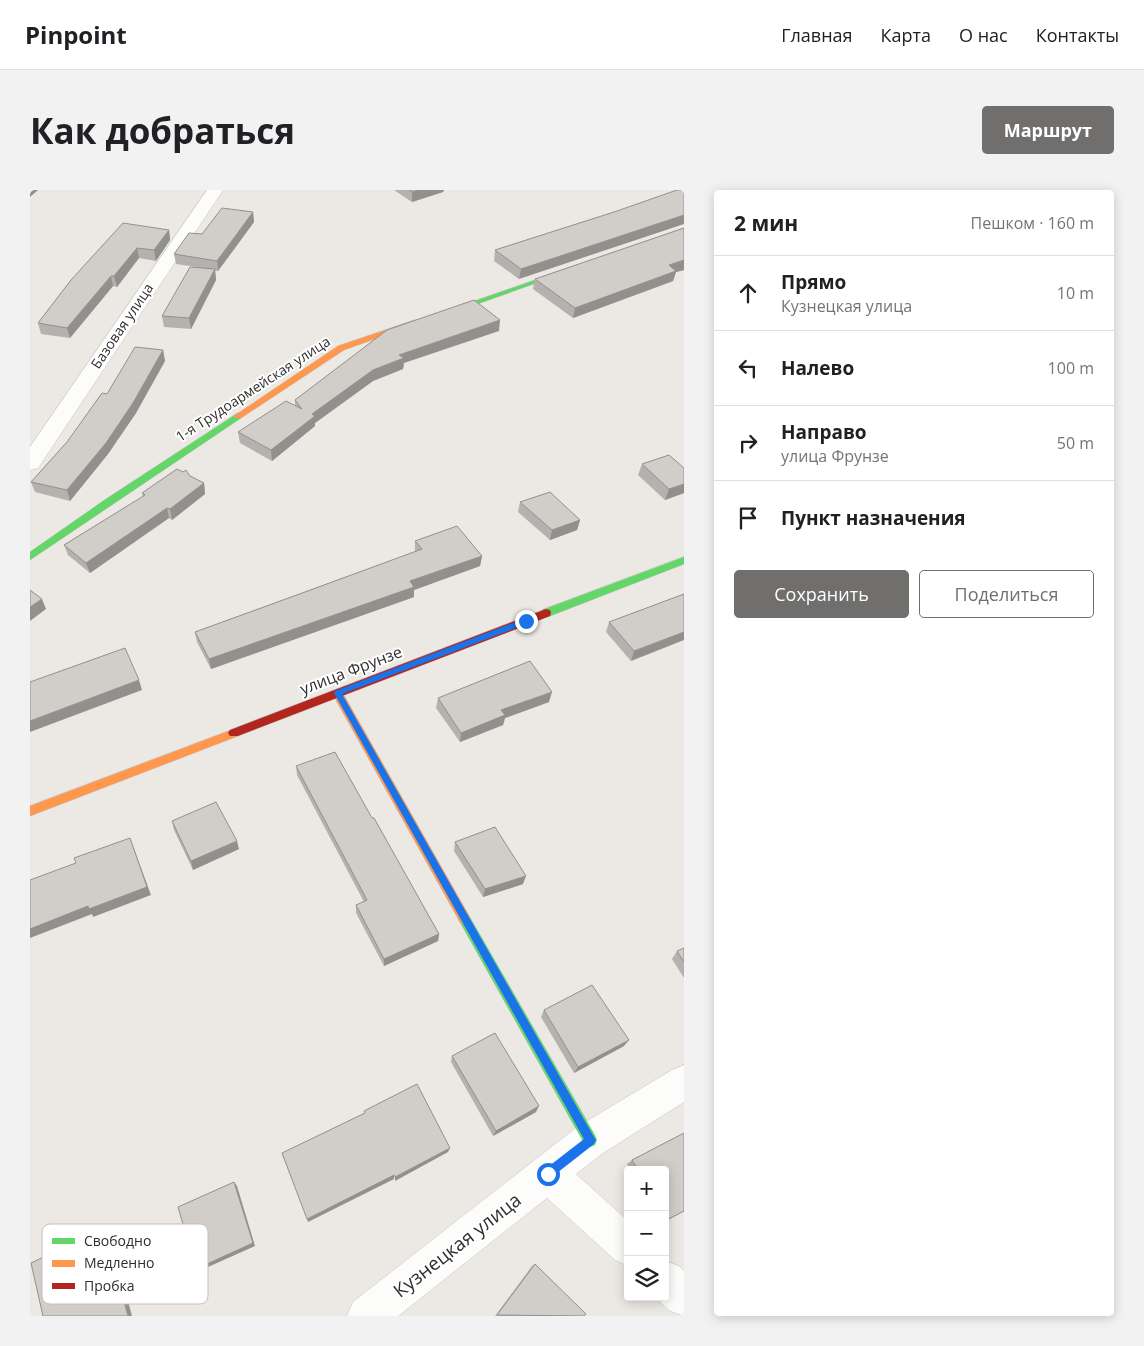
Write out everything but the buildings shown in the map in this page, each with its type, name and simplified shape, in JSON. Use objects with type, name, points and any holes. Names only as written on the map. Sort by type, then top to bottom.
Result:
[{"type":"street","name":"Базовая улица","points":[[30,463],[215,190]]},
{"type":"street","name":"1-я Трудоармейская улица","points":[[30,557],[109,501],[342,348],[582,265]]},
{"type":"street","name":"улица Фрунзе","points":[[30,811],[684,560]]},
{"type":"street","points":[[337,693],[590,1140]]},
{"type":"street","name":"Кузнецкая улица","points":[[367,1316],[590,1140],[684,1082]]},
{"type":"street","points":[[548,1174],[624,1242]]},
{"type":"street","points":[[669,1284],[684,1298]]},
{"type":"traffic: fast","points":[[418,322],[569,270]]},
{"type":"traffic: fast","points":[[30,557],[109,501],[238,416]]},
{"type":"traffic: fast","points":[[546,613],[684,560]]},
{"type":"traffic: fast","points":[[464,918],[590,1140]]},
{"type":"traffic: slow","points":[[238,416],[341,348],[418,322]]},
{"type":"traffic: slow","points":[[337,693],[464,918]]},
{"type":"traffic: slow","points":[[30,811],[234,733]]},
{"type":"traffic: jam","points":[[234,733],[546,613]]},
{"type":"route","points":[[526,621],[337,693],[590,1140],[548,1174]]}]
